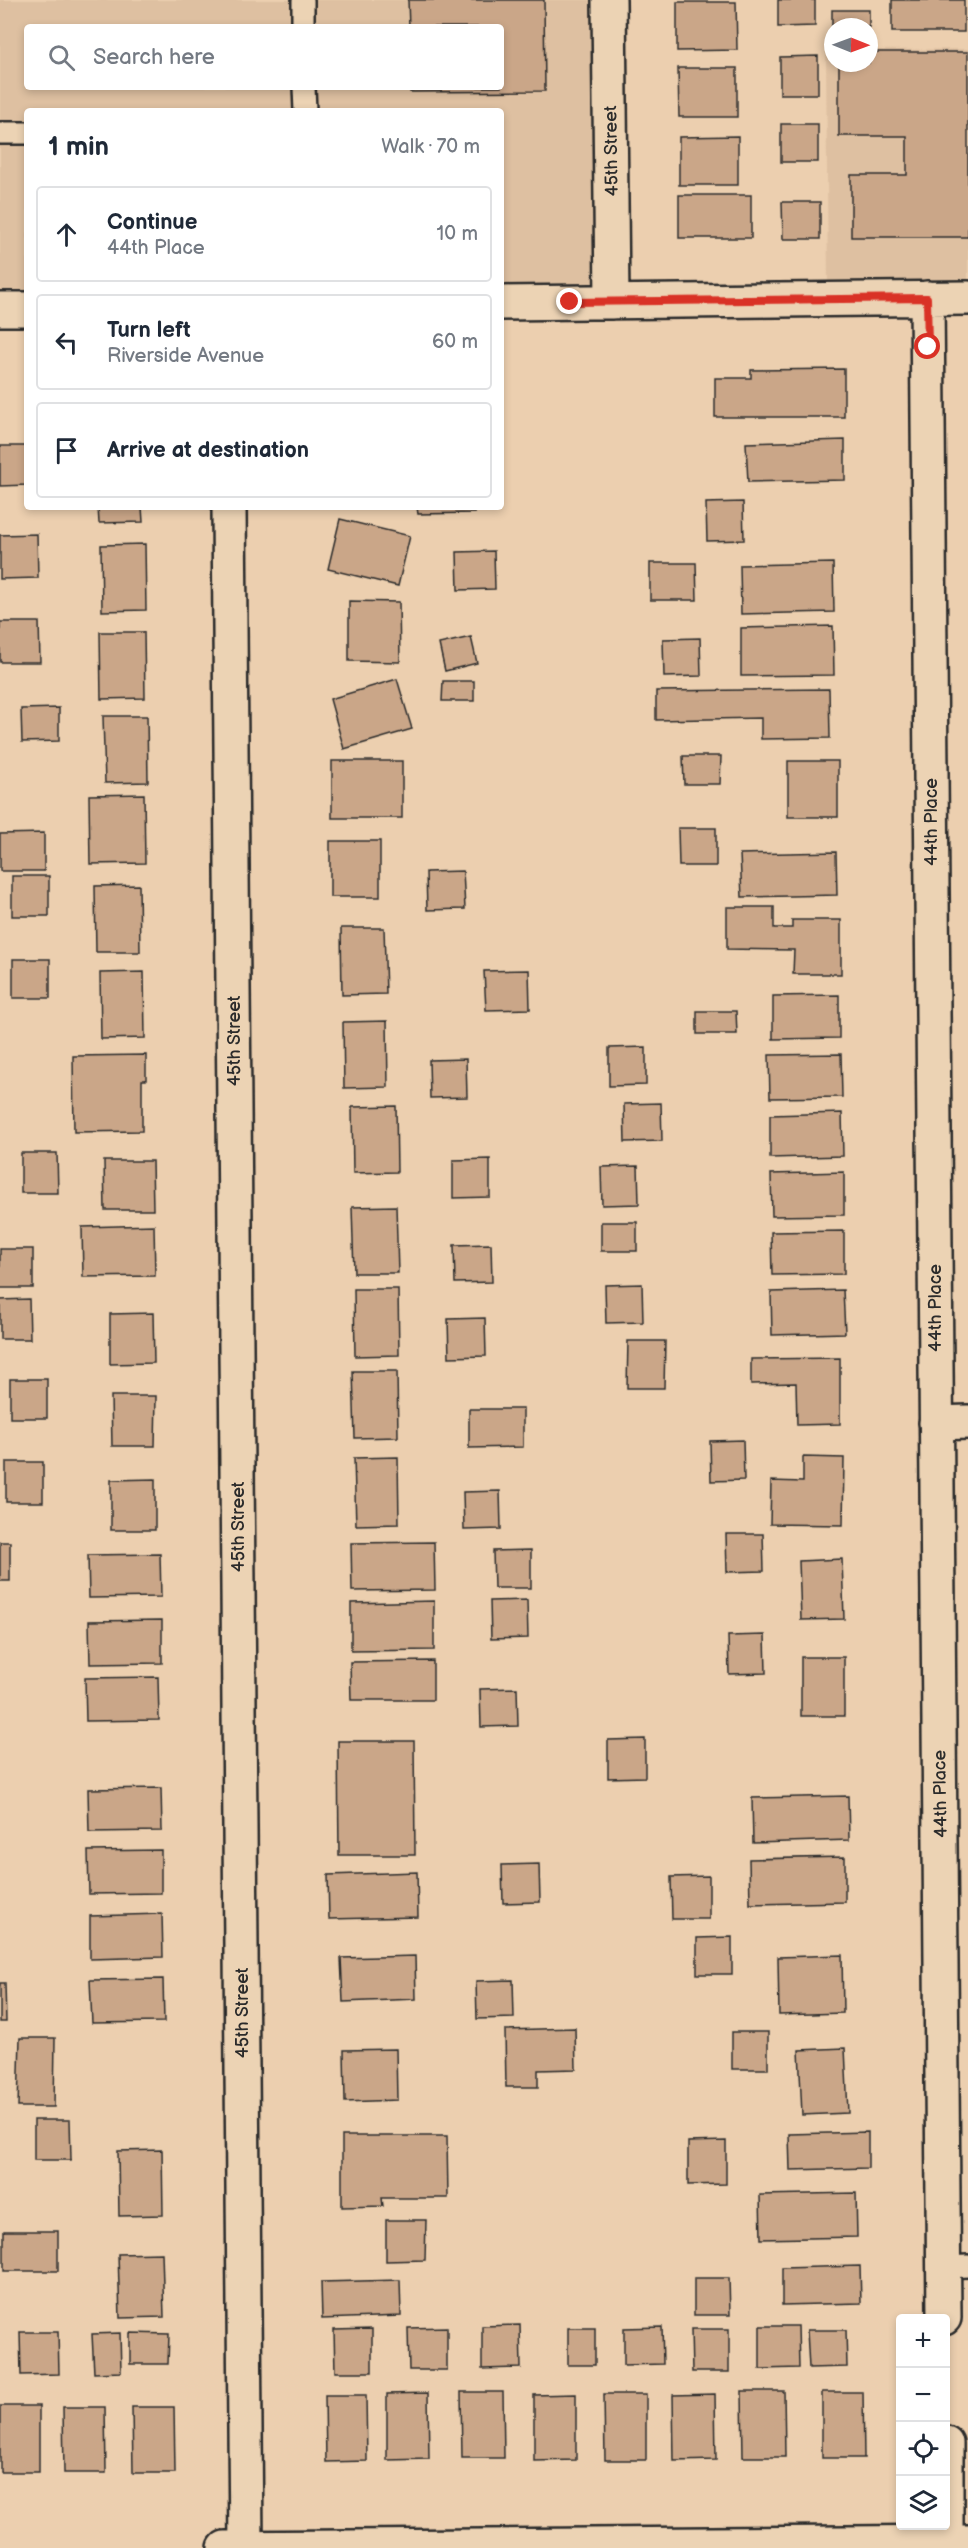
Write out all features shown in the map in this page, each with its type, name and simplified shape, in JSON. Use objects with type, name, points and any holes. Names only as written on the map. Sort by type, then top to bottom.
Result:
[{"type":"street","name":"45th Street","points":[[609,0],[612,302]]},
{"type":"street","name":"44th Place","points":[[927,298],[936,1423],[956,2266],[945,2314]]},
{"type":"street","points":[[504,303],[968,298]]},
{"type":"street","points":[[0,309],[24,309]]},
{"type":"street","name":"45th Street","points":[[230,510],[246,2548]]},
{"type":"street","points":[[936,1423],[968,1422]]},
{"type":"street","points":[[225,2548],[698,2546],[957,2542],[949,2476]]},
{"type":"lane","points":[[303,0],[303,24]]},
{"type":"lane","points":[[304,90],[305,108]]},
{"type":"lane","points":[[0,133],[24,134]]},
{"type":"shaded area","points":[[0,0],[591,0],[593,292],[504,293],[504,108],[24,108],[24,298],[0,298]]},
{"type":"shaded area","points":[[968,49],[968,291],[828,294],[826,72],[878,72],[878,50]]},
{"type":"building","points":[[408,0],[544,0],[545,91],[410,92],[410,90],[504,90],[504,24],[409,24]]},
{"type":"building","points":[[778,0],[815,0],[815,26],[778,27]]},
{"type":"building","points":[[892,0],[964,0],[964,32],[892,32]]},
{"type":"building","points":[[677,2],[736,2],[737,50],[677,51]]},
{"type":"building","points":[[832,10],[869,10],[869,18],[832,18]]},
{"type":"building","points":[[878,52],[968,52],[968,237],[851,237],[851,175],[907,175],[907,136],[839,136],[839,72],[878,72]]},
{"type":"building","points":[[818,56],[818,94],[780,94],[780,57]]},
{"type":"building","points":[[678,68],[737,68],[737,117],[679,117]]},
{"type":"building","points":[[781,124],[818,124],[818,162],[781,162]]},
{"type":"building","points":[[738,136],[738,185],[679,185],[679,137]]},
{"type":"building","points":[[679,195],[751,195],[751,238],[679,238]]},
{"type":"building","points":[[782,202],[820,202],[820,239],[783,239]]},
{"type":"building","points":[[844,369],[844,417],[715,417],[715,378],[751,378],[751,370]]},
{"type":"building","points":[[845,440],[845,480],[748,482],[746,443]]},
{"type":"building","points":[[0,446],[24,446],[24,485],[0,486]]},
{"type":"building","points":[[743,502],[744,540],[707,541],[706,503]]},
{"type":"building","points":[[98,510],[142,510],[143,522],[99,523]]},
{"type":"building","points":[[417,510],[474,510],[475,513],[418,514]]},
{"type":"building","points":[[340,519],[410,536],[398,586],[328,569]]},
{"type":"building","points":[[37,534],[38,578],[0,579],[0,535]]},
{"type":"building","points":[[145,544],[146,610],[102,611],[101,545]]},
{"type":"building","points":[[494,551],[495,589],[458,590],[457,552]]},
{"type":"building","points":[[650,563],[696,563],[697,600],[650,600]]},
{"type":"building","points":[[833,563],[834,612],[741,614],[740,565]]},
{"type":"building","points":[[349,601],[399,602],[400,662],[349,661]]},
{"type":"building","points":[[0,622],[39,622],[40,662],[0,662]]},
{"type":"building","points":[[833,626],[834,675],[741,676],[741,628]]},
{"type":"building","points":[[100,632],[144,632],[145,698],[101,699]]},
{"type":"building","points":[[471,637],[477,663],[445,671],[439,644]]},
{"type":"building","points":[[700,638],[701,676],[664,677],[663,639]]},
{"type":"building","points":[[397,679],[412,729],[344,749],[330,699]]},
{"type":"building","points":[[443,681],[474,681],[474,701],[442,701]]},
{"type":"building","points":[[829,689],[830,738],[761,739],[761,718],[656,720],[656,691]]},
{"type":"building","points":[[59,708],[59,741],[22,742],[21,709]]},
{"type":"building","points":[[103,716],[147,716],[148,782],[105,783]]},
{"type":"building","points":[[683,756],[721,756],[720,784],[684,784]]},
{"type":"building","points":[[332,761],[402,761],[402,818],[332,818]]},
{"type":"building","points":[[788,761],[838,761],[838,817],[788,817]]},
{"type":"building","points":[[144,794],[145,863],[90,864],[89,795]]},
{"type":"building","points":[[678,828],[716,828],[716,866],[679,866]]},
{"type":"building","points":[[44,833],[44,871],[0,871],[0,834]]},
{"type":"building","points":[[330,841],[380,841],[380,897],[330,897]]},
{"type":"building","points":[[836,852],[837,895],[742,897],[740,854]]},
{"type":"building","points":[[463,871],[465,909],[427,910],[426,872]]},
{"type":"building","points":[[12,876],[49,876],[49,916],[12,916]]},
{"type":"building","points":[[139,885],[140,952],[96,952],[95,886]]},
{"type":"building","points":[[727,907],[774,907],[774,928],[792,928],[792,920],[841,920],[841,974],[793,974],[794,950],[727,949]]},
{"type":"building","points":[[341,928],[384,928],[386,994],[342,995]]},
{"type":"building","points":[[13,959],[50,959],[50,998],[13,998]]},
{"type":"building","points":[[529,970],[530,1009],[486,1010],[484,971]]},
{"type":"building","points":[[144,972],[145,1038],[101,1039],[100,973]]},
{"type":"building","points":[[839,995],[839,1038],[773,1039],[773,996]]},
{"type":"building","points":[[697,1011],[736,1011],[737,1034],[697,1034]]},
{"type":"building","points":[[387,1021],[388,1087],[344,1088],[343,1022]]},
{"type":"building","points":[[646,1047],[646,1085],[609,1086],[609,1048]]},
{"type":"building","points":[[841,1054],[842,1097],[770,1098],[769,1055]]},
{"type":"building","points":[[146,1055],[146,1080],[142,1080],[142,1131],[74,1132],[73,1056]]},
{"type":"building","points":[[466,1059],[467,1097],[430,1098],[429,1060]]},
{"type":"building","points":[[661,1103],[662,1141],[625,1142],[624,1104]]},
{"type":"building","points":[[396,1106],[397,1172],[353,1173],[352,1107]]},
{"type":"building","points":[[842,1113],[843,1156],[770,1158],[770,1115]]},
{"type":"building","points":[[21,1153],[57,1153],[58,1193],[21,1193]]},
{"type":"building","points":[[490,1159],[490,1197],[453,1198],[453,1160]]},
{"type":"building","points":[[104,1161],[152,1161],[153,1210],[105,1210]]},
{"type":"building","points":[[638,1166],[639,1204],[602,1205],[601,1167]]},
{"type":"building","points":[[844,1172],[844,1215],[772,1216],[771,1174]]},
{"type":"building","points":[[396,1206],[398,1273],[354,1273],[352,1207]]},
{"type":"building","points":[[601,1222],[637,1222],[637,1251],[601,1251]]},
{"type":"building","points":[[154,1225],[155,1276],[83,1277],[82,1227]]},
{"type":"building","points":[[844,1231],[844,1274],[772,1275],[771,1232]]},
{"type":"building","points":[[491,1244],[492,1282],[455,1283],[454,1245]]},
{"type":"building","points":[[0,1249],[33,1249],[33,1288],[0,1288]]},
{"type":"building","points":[[642,1284],[643,1322],[606,1323],[605,1285]]},
{"type":"building","points":[[354,1289],[398,1289],[399,1355],[355,1356]]},
{"type":"building","points":[[843,1290],[845,1333],[772,1335],[771,1292]]},
{"type":"building","points":[[29,1299],[30,1339],[0,1339],[0,1300]]},
{"type":"building","points":[[153,1313],[154,1363],[110,1364],[110,1314]]},
{"type":"building","points":[[485,1318],[486,1356],[449,1357],[448,1319]]},
{"type":"building","points":[[628,1341],[665,1341],[664,1388],[627,1388]]},
{"type":"building","points":[[840,1358],[840,1424],[797,1425],[796,1383],[751,1384],[751,1359]]},
{"type":"building","points":[[353,1371],[397,1371],[398,1437],[355,1438]]},
{"type":"building","points":[[10,1379],[47,1379],[47,1418],[10,1418]]},
{"type":"building","points":[[111,1396],[156,1396],[155,1446],[112,1446]]},
{"type":"building","points":[[469,1409],[523,1409],[523,1447],[469,1448]]},
{"type":"building","points":[[743,1440],[744,1480],[711,1481],[710,1441]]},
{"type":"building","points":[[398,1457],[399,1524],[356,1525],[354,1458]]},
{"type":"building","points":[[803,1457],[844,1458],[843,1525],[770,1524],[771,1481],[803,1482]]},
{"type":"building","points":[[6,1462],[43,1462],[43,1502],[6,1502]]},
{"type":"building","points":[[155,1479],[155,1530],[111,1530],[111,1480]]},
{"type":"building","points":[[500,1491],[501,1529],[464,1530],[463,1492]]},
{"type":"building","points":[[726,1534],[763,1534],[764,1571],[727,1572]]},
{"type":"building","points":[[0,1542],[10,1542],[10,1581],[0,1581]]},
{"type":"building","points":[[434,1542],[435,1590],[352,1591],[351,1543]]},
{"type":"building","points":[[531,1550],[531,1588],[494,1588],[493,1551]]},
{"type":"building","points":[[160,1554],[161,1597],[89,1598],[88,1555]]},
{"type":"building","points":[[842,1559],[844,1619],[801,1620],[799,1561]]},
{"type":"building","points":[[527,1600],[528,1638],[491,1639],[490,1601]]},
{"type":"building","points":[[434,1601],[434,1650],[351,1651],[351,1603]]},
{"type":"building","points":[[162,1620],[162,1663],[90,1664],[89,1621]]},
{"type":"building","points":[[765,1635],[766,1673],[729,1674],[728,1636]]},
{"type":"building","points":[[801,1657],[844,1657],[844,1716],[801,1716]]},
{"type":"building","points":[[433,1661],[433,1700],[351,1700],[350,1662]]},
{"type":"building","points":[[158,1677],[159,1720],[86,1721],[85,1678]]},
{"type":"building","points":[[517,1688],[518,1726],[481,1727],[480,1689]]},
{"type":"building","points":[[645,1739],[645,1777],[608,1778],[608,1740]]},
{"type":"building","points":[[338,1741],[414,1741],[415,1855],[339,1855]]},
{"type":"building","points":[[161,1788],[162,1831],[89,1832],[88,1789]]},
{"type":"building","points":[[848,1796],[849,1840],[753,1843],[752,1798]]},
{"type":"building","points":[[161,1850],[161,1893],[89,1894],[88,1851]]},
{"type":"building","points":[[845,1857],[845,1902],[750,1904],[749,1859]]},
{"type":"building","points":[[539,1864],[540,1902],[503,1903],[502,1865]]},
{"type":"building","points":[[417,1872],[418,1917],[329,1919],[328,1875]]},
{"type":"building","points":[[709,1876],[709,1919],[672,1919],[671,1877]]},
{"type":"building","points":[[162,1914],[163,1957],[90,1959],[90,1916]]},
{"type":"building","points":[[732,1937],[732,1974],[697,1974],[697,1938]]},
{"type":"building","points":[[842,1955],[843,2013],[779,2015],[778,1957]]},
{"type":"building","points":[[415,1956],[416,1999],[343,2002],[341,1958]]},
{"type":"building","points":[[163,1979],[164,2022],[92,2023],[90,1980]]},
{"type":"building","points":[[513,1980],[514,2018],[477,2019],[476,1981]]},
{"type":"building","points":[[0,1983],[5,1983],[6,2022],[0,2022]]},
{"type":"building","points":[[575,2028],[576,2069],[538,2070],[538,2087],[506,2087],[505,2030]]},
{"type":"building","points":[[732,2032],[768,2032],[768,2069],[732,2069]]},
{"type":"building","points":[[20,2038],[55,2038],[54,2107],[18,2107]]},
{"type":"building","points":[[845,2048],[848,2113],[802,2115],[799,2050]]},
{"type":"building","points":[[396,2049],[397,2100],[345,2102],[344,2050]]},
{"type":"building","points":[[34,2120],[70,2120],[71,2160],[34,2160]]},
{"type":"building","points":[[868,2132],[868,2168],[790,2170],[789,2134]]},
{"type":"building","points":[[342,2136],[447,2136],[448,2198],[382,2198],[383,2206],[342,2207]]},
{"type":"building","points":[[726,2141],[726,2184],[688,2185],[688,2142]]},
{"type":"building","points":[[162,2150],[163,2215],[119,2216],[118,2151]]},
{"type":"building","points":[[856,2193],[857,2237],[761,2239],[760,2195]]},
{"type":"building","points":[[386,2220],[426,2220],[425,2260],[386,2261]]},
{"type":"building","points":[[4,2231],[58,2231],[58,2271],[4,2271]]},
{"type":"building","points":[[162,2253],[164,2317],[120,2318],[118,2254]]},
{"type":"building","points":[[860,2266],[861,2303],[782,2305],[782,2268]]},
{"type":"building","points":[[694,2278],[729,2278],[730,2315],[694,2315]]},
{"type":"building","points":[[400,2280],[401,2316],[322,2319],[321,2282]]},
{"type":"building","points":[[520,2325],[521,2368],[482,2369],[482,2326]]},
{"type":"building","points":[[760,2326],[798,2326],[799,2368],[760,2369]]},
{"type":"building","points":[[447,2327],[447,2370],[409,2370],[408,2328]]},
{"type":"building","points":[[662,2327],[663,2364],[624,2365],[624,2328]]},
{"type":"building","points":[[568,2328],[595,2328],[595,2365],[568,2365]]},
{"type":"building","points":[[372,2329],[372,2372],[335,2372],[334,2330]]},
{"type":"building","points":[[691,2329],[729,2329],[729,2372],[692,2372]]},
{"type":"building","points":[[807,2330],[846,2330],[847,2367],[809,2368]]},
{"type":"building","points":[[20,2332],[58,2332],[59,2374],[21,2375]]},
{"type":"building","points":[[120,2333],[121,2372],[94,2373],[92,2334]]},
{"type":"building","points":[[130,2333],[169,2334],[168,2364],[130,2364]]},
{"type":"building","points":[[742,2391],[784,2391],[785,2457],[743,2457]]},
{"type":"building","points":[[461,2392],[503,2392],[504,2458],[462,2458]]},
{"type":"building","points":[[822,2392],[863,2392],[864,2458],[822,2458]]},
{"type":"building","points":[[428,2393],[429,2459],[387,2460],[387,2394]]},
{"type":"building","points":[[576,2394],[576,2460],[534,2461],[534,2395]]},
{"type":"building","points":[[604,2394],[646,2394],[646,2460],[605,2460]]},
{"type":"building","points":[[715,2394],[716,2460],[674,2461],[673,2395]]},
{"type":"building","points":[[325,2395],[366,2395],[367,2461],[326,2462]]},
{"type":"building","points":[[0,2406],[39,2406],[39,2472],[0,2472]]},
{"type":"building","points":[[63,2407],[105,2407],[106,2473],[64,2473]]},
{"type":"building","points":[[132,2407],[174,2407],[175,2473],[133,2473]]},
{"type":"route","points":[[570,302],[927,298],[928,347]]}]
